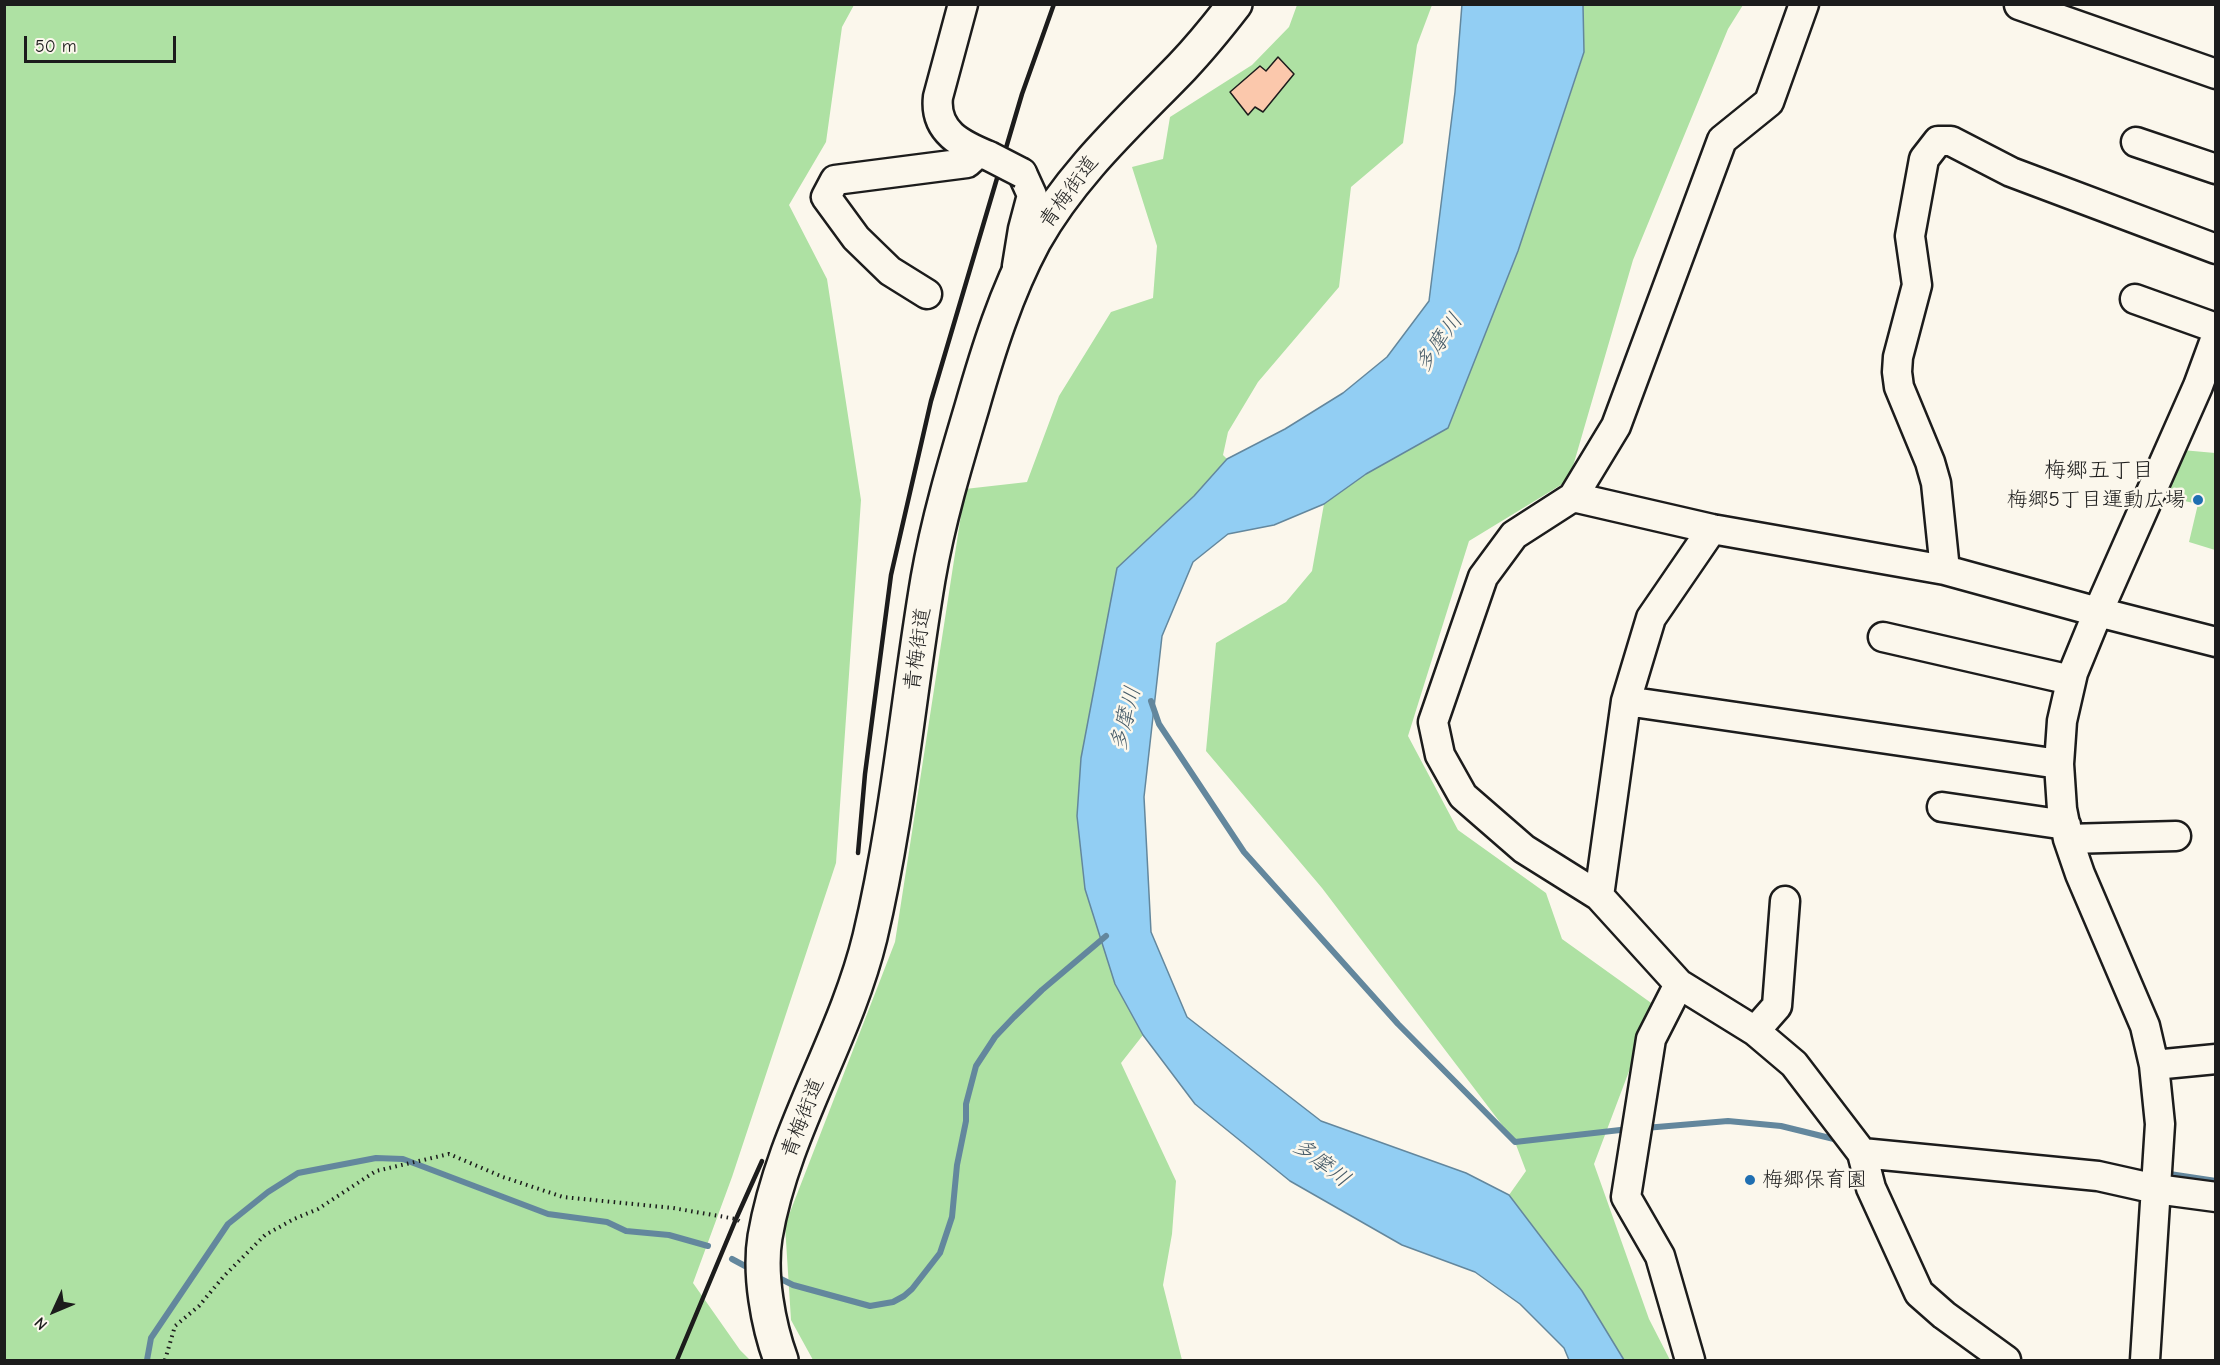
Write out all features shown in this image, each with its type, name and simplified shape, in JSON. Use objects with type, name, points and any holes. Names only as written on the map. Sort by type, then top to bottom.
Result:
[{"type":"highway","name":"青梅街道","points":[[781,1360],[767,1307],[764,1240],[775,1196],[806,1103],[853,998],[870,937],[891,836],[929,577],[946,494],[988,351],[1014,284],[1034,242],[1062,197],[1101,149],[1185,63],[1234,4]]},
{"type":"street","points":[[963,4],[938,97],[938,110],[943,123],[955,139],[963,146],[1022,173],[1032,195],[1023,229],[1014,284]]},
{"type":"street","points":[[1804,4],[1769,102],[1722,140],[1616,426],[1573,497],[1514,536],[1483,577],[1433,722],[1440,755],[1463,796],[1524,849],[1599,897],[1679,984],[1755,1031],[1794,1064],[1862,1154],[1870,1188],[1919,1293],[1944,1315],[2006,1360]]},
{"type":"street","points":[[2019,5],[2216,74]]},
{"type":"street","points":[[1945,570],[1936,483],[1930,462],[1899,387],[1897,372],[1898,357],[1917,285],[1910,236],[1924,159],[1930,149],[1938,141],[1951,141],[2011,172],[2216,249]]},
{"type":"street","points":[[2136,142],[2216,169]]},
{"type":"street","points":[[927,294],[890,271],[856,238],[826,197],[835,180],[968,164],[984,154]]},
{"type":"street","points":[[2135,299],[2216,328]]},
{"type":"street","points":[[2145,1360],[2160,1124],[2154,1065],[2145,1026],[2080,874],[2067,832],[2059,764],[2062,721],[2071,680],[2098,612],[2198,386],[2216,337]]},
{"type":"street","points":[[1573,497],[1712,529],[1945,570],[2216,642]]},
{"type":"street","points":[[1599,897],[1626,701],[1651,618],[1712,529]]},
{"type":"street","points":[[1883,637],[2071,680]]},
{"type":"street","points":[[1626,701],[2059,764]]},
{"type":"street","points":[[1942,807],[2067,832],[2176,836]]},
{"type":"street","points":[[1755,1031],[1777,1006],[1785,901]]},
{"type":"street","points":[[1679,984],[1651,1039],[1626,1197],[1660,1256],[1690,1360]]},
{"type":"street","points":[[2154,1065],[2216,1059]]},
{"type":"street","points":[[1862,1154],[2059,1171],[2098,1176],[2156,1189],[2216,1197]]},
{"type":"path","points":[[165,1360],[175,1326],[199,1306],[224,1276],[265,1235],[318,1209],[376,1171],[448,1154],[503,1177],[562,1197],[673,1208],[736,1219],[764,1240]]},
{"type":"green space","points":[[5,4],[854,5],[842,27],[826,142],[789,205],[827,279],[861,500],[836,863],[732,1177],[693,1283],[740,1350],[750,1360],[5,1360]]},
{"type":"green space","points":[[1297,5],[1432,5],[1417,45],[1403,143],[1351,187],[1339,287],[1258,382],[1228,432],[1223,455],[1227,459],[1194,496],[1117,568],[1115,984],[1143,1035],[1121,1063],[1176,1181],[1172,1234],[1163,1285],[1182,1360],[813,1360],[791,1320],[785,1225],[895,942],[965,489],[1027,482],[1059,396],[1111,312],[1153,298],[1157,246],[1132,167],[1163,159],[1170,117],[1252,65],[1289,27]]},
{"type":"green space","points":[[1583,5],[1743,5],[1728,29],[1633,260],[1569,480],[1469,541],[1408,736],[1458,830],[1546,893],[1562,939],[1654,1005],[1594,1164],[1649,1319],[1670,1360],[1624,1360],[1582,1291],[1509,1195],[1526,1171],[1515,1142],[1322,888],[1206,751],[1216,643],[1286,602],[1312,571],[1324,504],[1366,474],[1448,428],[1518,251],[1584,53]]},
{"type":"green space","name":"梅郷5丁目運動広場","points":[[2182,450],[2215,453],[2215,550],[2189,542],[2198,504],[2162,496]]},
{"type":"water","name":"多摩川","points":[[1462,4],[1583,5],[1584,52],[1518,251],[1448,428],[1366,474],[1324,504],[1274,525],[1228,534],[1193,562],[1162,636],[1144,797],[1151,932],[1187,1017],[1321,1121],[1466,1173],[1509,1195],[1582,1291],[1624,1360],[1569,1360],[1564,1348],[1520,1304],[1475,1272],[1402,1245],[1290,1181],[1195,1104],[1143,1035],[1115,984],[1085,889],[1077,816],[1081,758],[1117,568],[1194,496],[1227,459],[1285,429],[1343,393],[1387,357],[1429,301],[1455,92]]},
{"type":"building","points":[[1278,57],[1294,74],[1263,112],[1255,107],[1248,115],[1230,92],[1260,66],[1266,71]]},
{"type":"waterway","name":"多摩川","points":[[1151,701],[1159,724],[1244,852],[1398,1024],[1515,1142],[1629,1129]]},
{"type":"waterway","points":[[775,1276],[793,1285],[870,1306],[893,1302],[912,1289],[940,1253],[952,1217],[957,1165],[966,1121],[966,1104],[976,1066],[995,1037],[1014,1017],[1106,936]]},
{"type":"waterway","points":[[1645,1128],[1728,1121],[1781,1126],[1842,1141]]},
{"type":"waterway","points":[[147,1360],[151,1338],[228,1224],[268,1192],[298,1173],[376,1158],[403,1159],[548,1214],[607,1222],[626,1231],[669,1235],[708,1246]]},
{"type":"waterway","points":[[2163,1173],[2216,1181]]},
{"type":"waterway","points":[[732,1259],[745,1266]]},
{"type":"railway","points":[[858,853],[865,774],[891,575],[931,401],[1022,94],[1054,4]]},
{"type":"railway","points":[[677,1360],[762,1161]]},
{"type":"place","name":"梅郷5丁目運動広場","points":[[2198,500]]},
{"type":"place","name":"梅郷保育園","points":[[1750,1180]]},
{"type":"district","name":"梅郷五丁目","points":[[2099,471]]}]
